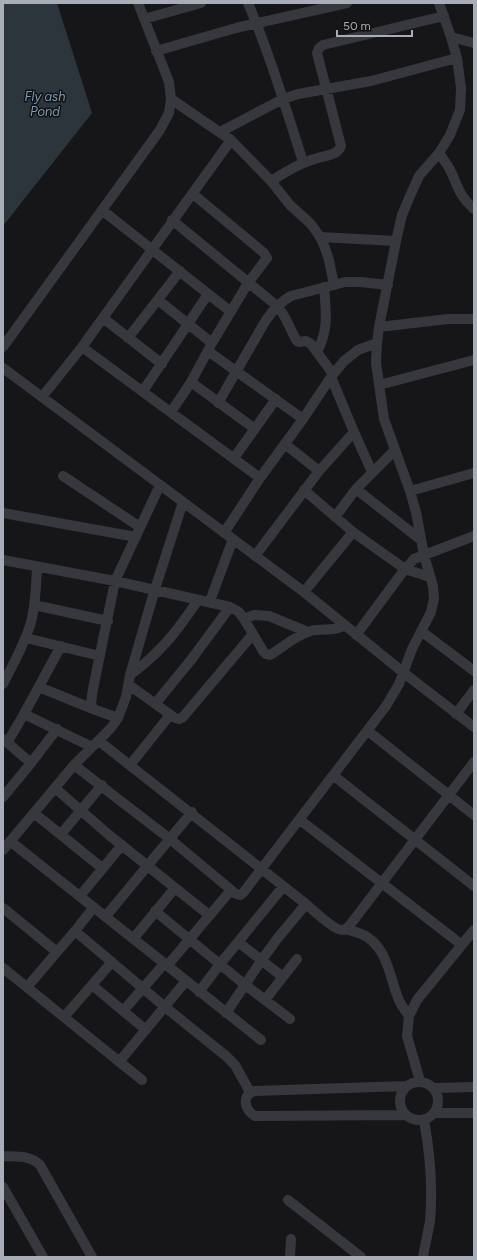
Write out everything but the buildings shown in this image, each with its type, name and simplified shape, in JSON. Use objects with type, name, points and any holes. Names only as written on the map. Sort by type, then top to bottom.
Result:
[{"type":"street","points":[[3,346],[160,130],[169,113],[172,99],[169,82],[138,3]]},
{"type":"street","points":[[144,19],[202,3]]},
{"type":"street","points":[[248,3],[257,24],[283,99],[303,162]]},
{"type":"street","points":[[156,51],[236,28],[347,3]]},
{"type":"street","points":[[74,765],[102,785],[170,839],[230,890],[240,895],[262,869],[368,731],[386,706],[399,684],[421,631],[431,612],[434,599],[433,586],[424,555],[416,512],[384,419],[376,363],[377,343],[402,216],[420,176],[439,153],[450,135],[460,110],[461,88],[456,58],[451,37],[439,3]]},
{"type":"street","points":[[271,181],[303,162],[334,154],[339,151],[341,146],[318,53],[319,48],[323,44],[444,16]]},
{"type":"street","points":[[451,37],[474,43]]},
{"type":"street","points":[[220,132],[283,99],[298,94],[371,81],[456,58]]},
{"type":"street","points":[[172,99],[231,140],[271,181],[290,205],[311,224],[320,237],[329,260],[329,286],[325,334],[318,352]]},
{"type":"street","points":[[42,397],[82,347],[231,140]]},
{"type":"street","points":[[439,153],[447,166],[461,196],[474,209]]},
{"type":"street","points":[[171,412],[191,382],[248,283],[267,258],[264,253],[193,194]]},
{"type":"street","points":[[102,210],[180,270],[231,312]]},
{"type":"street","points":[[172,220],[277,306],[282,311],[297,341],[309,342],[318,352],[332,375],[354,432],[372,472]]},
{"type":"street","points":[[320,237],[396,241]]},
{"type":"street","points":[[128,338],[180,270]]},
{"type":"street","points":[[218,403],[266,320],[277,306],[291,296],[346,282],[388,285]]},
{"type":"street","points":[[143,392],[208,294]]},
{"type":"street","points":[[158,300],[189,324],[236,372],[303,419]]},
{"type":"street","points":[[102,318],[162,364]]},
{"type":"street","points":[[380,327],[448,319],[474,319]]},
{"type":"street","points":[[224,533],[260,478],[303,419],[332,375],[344,361],[358,350],[377,343]]},
{"type":"street","points":[[82,347],[260,478]]},
{"type":"street","points":[[379,385],[474,360]]},
{"type":"street","points":[[3,368],[304,592],[356,635],[474,727]]},
{"type":"street","points":[[191,382],[255,429]]},
{"type":"street","points":[[234,458],[276,400]]},
{"type":"street","points":[[255,556],[318,471],[354,432]]},
{"type":"street","points":[[285,444],[318,471]]},
{"type":"street","points":[[335,517],[356,489],[395,450]]},
{"type":"street","points":[[410,491],[474,473]]},
{"type":"street","points":[[63,476],[140,527]]},
{"type":"street","points":[[93,709],[91,703],[115,581],[160,485]]},
{"type":"street","points":[[356,489],[421,540]]},
{"type":"street","points":[[304,490],[353,532],[405,569],[430,577]]},
{"type":"street","points":[[183,502],[155,590],[126,698],[118,718],[111,728],[74,765],[5,845],[80,896],[261,1040]]},
{"type":"street","points":[[3,513],[136,537]]},
{"type":"street","points":[[304,592],[353,532]]},
{"type":"street","points":[[356,635],[414,559],[474,536]]},
{"type":"street","points":[[210,601],[232,539]]},
{"type":"street","points":[[3,560],[115,581],[198,600],[210,601],[230,607],[239,612],[263,651],[270,655],[308,632],[339,628],[345,625]]},
{"type":"street","points":[[3,684],[26,638],[31,621],[34,605],[37,567]]},
{"type":"street","points":[[130,680],[172,636],[198,600]]},
{"type":"street","points":[[34,605],[108,621]]},
{"type":"street","points":[[155,704],[191,660],[230,607]]},
{"type":"street","points":[[244,619],[254,615],[269,616],[308,632]]},
{"type":"street","points":[[421,631],[474,671]]},
{"type":"street","points":[[130,680],[155,704],[170,715],[179,719],[183,717],[253,634]]},
{"type":"street","points":[[26,638],[100,656]]},
{"type":"street","points":[[31,763],[5,741],[24,714],[61,646]]},
{"type":"street","points":[[39,688],[118,718]]},
{"type":"street","points":[[456,714],[474,690]]},
{"type":"street","points":[[24,714],[57,730],[95,744],[130,765],[192,812],[334,927],[340,930],[346,929],[364,935],[372,940],[385,959],[397,996],[409,1016]]},
{"type":"street","points":[[130,765],[170,715]]},
{"type":"street","points":[[3,797],[7,786],[31,763],[57,730]]},
{"type":"street","points":[[368,731],[474,816]]},
{"type":"street","points":[[346,929],[474,762]]},
{"type":"street","points":[[334,776],[474,886]]},
{"type":"street","points":[[61,834],[102,785]]},
{"type":"street","points":[[55,788],[209,916]]},
{"type":"street","points":[[106,916],[192,812]]},
{"type":"street","points":[[34,813],[102,868]]},
{"type":"street","points":[[300,820],[462,945]]},
{"type":"street","points":[[80,896],[122,845]]},
{"type":"street","points":[[199,992],[220,964],[284,887]]},
{"type":"street","points":[[133,939],[175,888]]},
{"type":"street","points":[[123,1011],[189,939],[230,890]]},
{"type":"street","points":[[226,1013],[244,984],[277,939],[306,904]]},
{"type":"street","points":[[27,987],[94,907]]},
{"type":"street","points":[[3,908],[57,952]]},
{"type":"street","points":[[156,911],[244,984],[290,1019]]},
{"type":"street","points":[[420,1081],[406,1036],[409,1016],[417,1000],[474,930]]},
{"type":"street","points":[[75,931],[226,1056],[235,1065],[250,1092]]},
{"type":"street","points":[[238,942],[283,977]]},
{"type":"street","points":[[265,1000],[297,959]]},
{"type":"street","points":[[64,1017],[112,962]]},
{"type":"street","points":[[3,968],[142,1080]]},
{"type":"street","points":[[119,1062],[186,981]]},
{"type":"street","points":[[92,985],[146,1030]]},
{"type":"street","points":[[420,1081],[425,1082],[434,1088],[438,1102],[434,1113],[424,1120],[412,1119],[406,1115],[402,1111],[399,1099],[400,1094],[406,1086],[410,1083],[420,1081]]},
{"type":"street","points":[[406,1086],[255,1091],[250,1092],[246,1098],[247,1108],[250,1113],[255,1116],[406,1115]]},
{"type":"street","points":[[434,1088],[474,1087]]},
{"type":"street","points":[[434,1113],[474,1112]]},
{"type":"street","points":[[422,1257],[430,1221],[429,1149],[424,1120]]},
{"type":"street","points":[[3,1156],[30,1158],[36,1160],[92,1257]]},
{"type":"street","points":[[3,1187],[42,1257]]},
{"type":"street","points":[[288,1200],[361,1257]]},
{"type":"street","points":[[290,1257],[291,1239]]},
{"type":"water","name":"Fly ash Pond","points":[[3,3],[57,3],[92,113],[3,226]]}]
